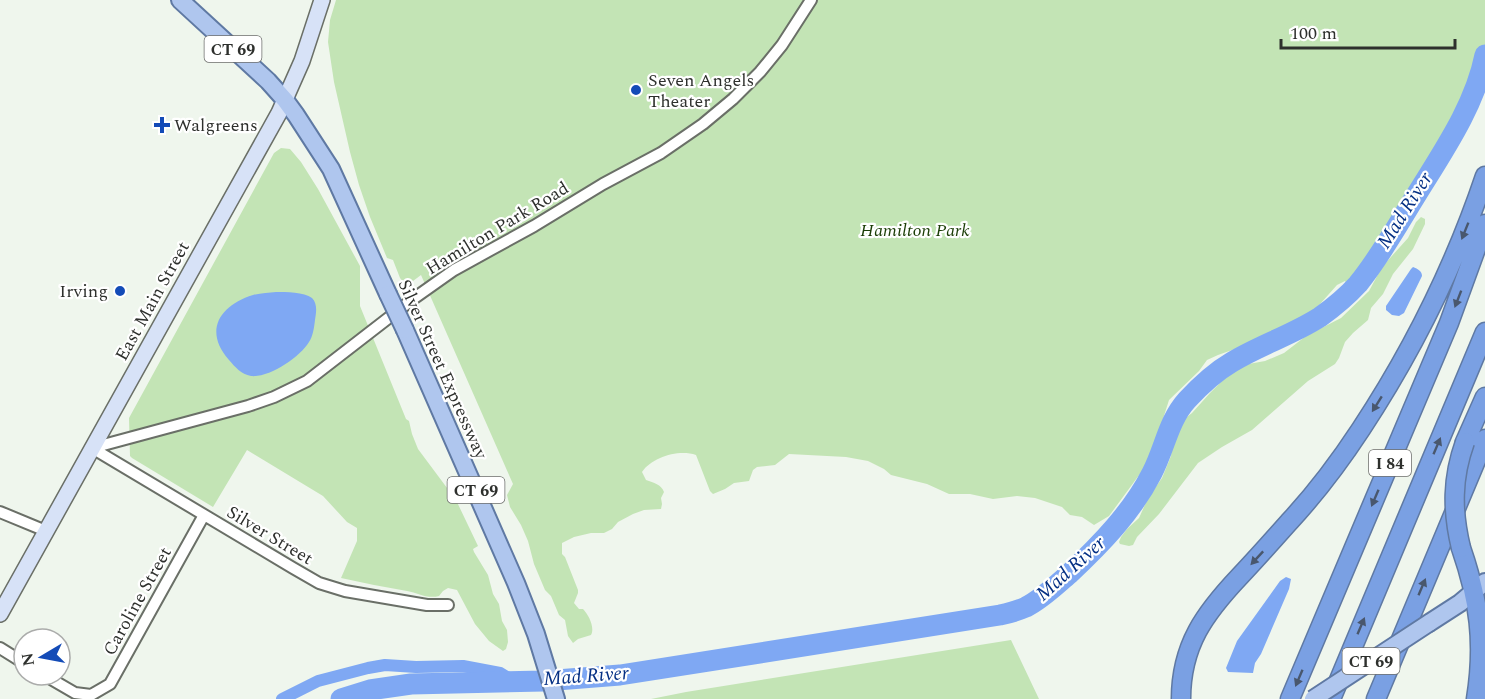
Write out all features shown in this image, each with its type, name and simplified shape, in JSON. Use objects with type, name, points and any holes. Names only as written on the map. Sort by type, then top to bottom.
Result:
[{"type":"highway","points":[[1181,699],[1186,658],[1194,636],[1204,619],[1291,521],[1324,480],[1360,431],[1392,380],[1424,324],[1485,176]]},
{"type":"highway","name":"I 84","points":[[1290,699],[1449,324],[1485,224]]},
{"type":"highway","name":"I 84","points":[[1330,699],[1485,332]]},
{"type":"highway","points":[[1476,699],[1482,677],[1484,654],[1480,586],[1461,548],[1455,521],[1454,491],[1458,462],[1485,397]]},
{"type":"highway","points":[[1376,699],[1485,439]]},
{"type":"main road","name":"CT 69","points":[[180,0],[268,81],[285,100]]},
{"type":"main road","name":"East Main Street","points":[[0,614],[285,100],[302,62],[322,0]]},
{"type":"main road","name":"Silver Street Expressway","points":[[285,100],[331,170],[405,330],[530,617],[556,698]]},
{"type":"main road","name":"CT 69","points":[[1313,699],[1430,623],[1480,586]]},
{"type":"street","name":"Hamilton Park Road","points":[[92,448],[263,402],[307,381],[454,270],[661,153],[703,124],[760,72],[782,45],[811,0]]},
{"type":"street","name":"Silver Street","points":[[92,448],[306,576],[328,586],[427,605],[448,605]]},
{"type":"street","points":[[0,512],[45,531]]},
{"type":"street","name":"Caroline Street","points":[[65,687],[75,693],[91,695],[110,684],[204,515]]},
{"type":"green space","name":"Hamilton Park","points":[[336,0],[1485,0],[1485,76],[1396,240],[1375,267],[1351,291],[1345,281],[1337,285],[1312,313],[1277,334],[1207,360],[1169,400],[1145,467],[1109,516],[1094,525],[1082,517],[1070,515],[1062,507],[1035,498],[1017,496],[993,499],[970,494],[949,494],[927,484],[891,475],[868,461],[846,457],[789,454],[775,465],[757,467],[753,470],[749,481],[734,483],[713,494],[696,455],[674,454],[659,458],[642,472],[646,480],[663,489],[661,509],[644,510],[618,522],[604,533],[574,537],[562,543],[562,554],[578,590],[574,603],[579,609],[583,609],[591,622],[592,629],[591,635],[573,643],[568,636],[565,620],[559,615],[551,596],[545,590],[534,564],[528,541],[510,507],[507,495],[513,484],[421,275],[409,284],[404,283],[393,260],[387,258],[370,217],[350,152],[334,82],[328,42],[330,20]]},
{"type":"green space","points":[[281,148],[290,149],[301,162],[360,266],[360,306],[406,419],[409,421],[418,449],[456,500],[478,546],[473,549],[474,552],[488,575],[507,630],[508,642],[503,651],[489,641],[475,624],[457,590],[448,588],[439,596],[430,597],[341,578],[357,541],[357,528],[347,522],[323,496],[247,450],[213,507],[130,456],[129,418],[274,153]]},
{"type":"green space","points":[[1421,217],[1425,219],[1425,224],[1413,249],[1371,308],[1368,320],[1345,342],[1335,364],[1308,381],[1252,430],[1198,463],[1159,514],[1137,537],[1133,545],[1120,544],[1121,537],[1139,518],[1148,498],[1162,478],[1171,456],[1173,433],[1179,423],[1192,413],[1234,369],[1265,361],[1284,353],[1306,336],[1341,318],[1369,291],[1382,267],[1408,238]]},
{"type":"green space","points":[[1011,640],[1039,699],[651,699],[686,692]]},
{"type":"water","points":[[1413,267],[1419,270],[1422,276],[1404,313],[1399,316],[1392,315],[1386,310],[1386,306]]},
{"type":"water","points":[[300,293],[312,298],[316,306],[314,329],[305,348],[283,365],[266,374],[247,375],[236,368],[221,349],[216,329],[219,320],[224,312],[241,299],[256,294]]},
{"type":"water","points":[[1286,577],[1291,579],[1289,589],[1255,663],[1253,673],[1228,672],[1226,668],[1237,641],[1280,581]]},
{"type":"waterway","name":"Mad River","points":[[341,699],[370,690],[411,684],[544,681],[620,675],[1000,615],[1032,604],[1081,563],[1125,514],[1152,473],[1175,417],[1197,390],[1232,362],[1320,317],[1358,284],[1388,241],[1466,111],[1485,55]]},
{"type":"waterway","points":[[282,699],[318,681],[385,665],[463,666],[500,673],[515,682]]},
{"type":"place","name":"Seven Angels Theater","points":[[636,90]]},
{"type":"place","name":"Walgreens","points":[[162,125]]},
{"type":"place","name":"Irving","points":[[120,291]]}]
